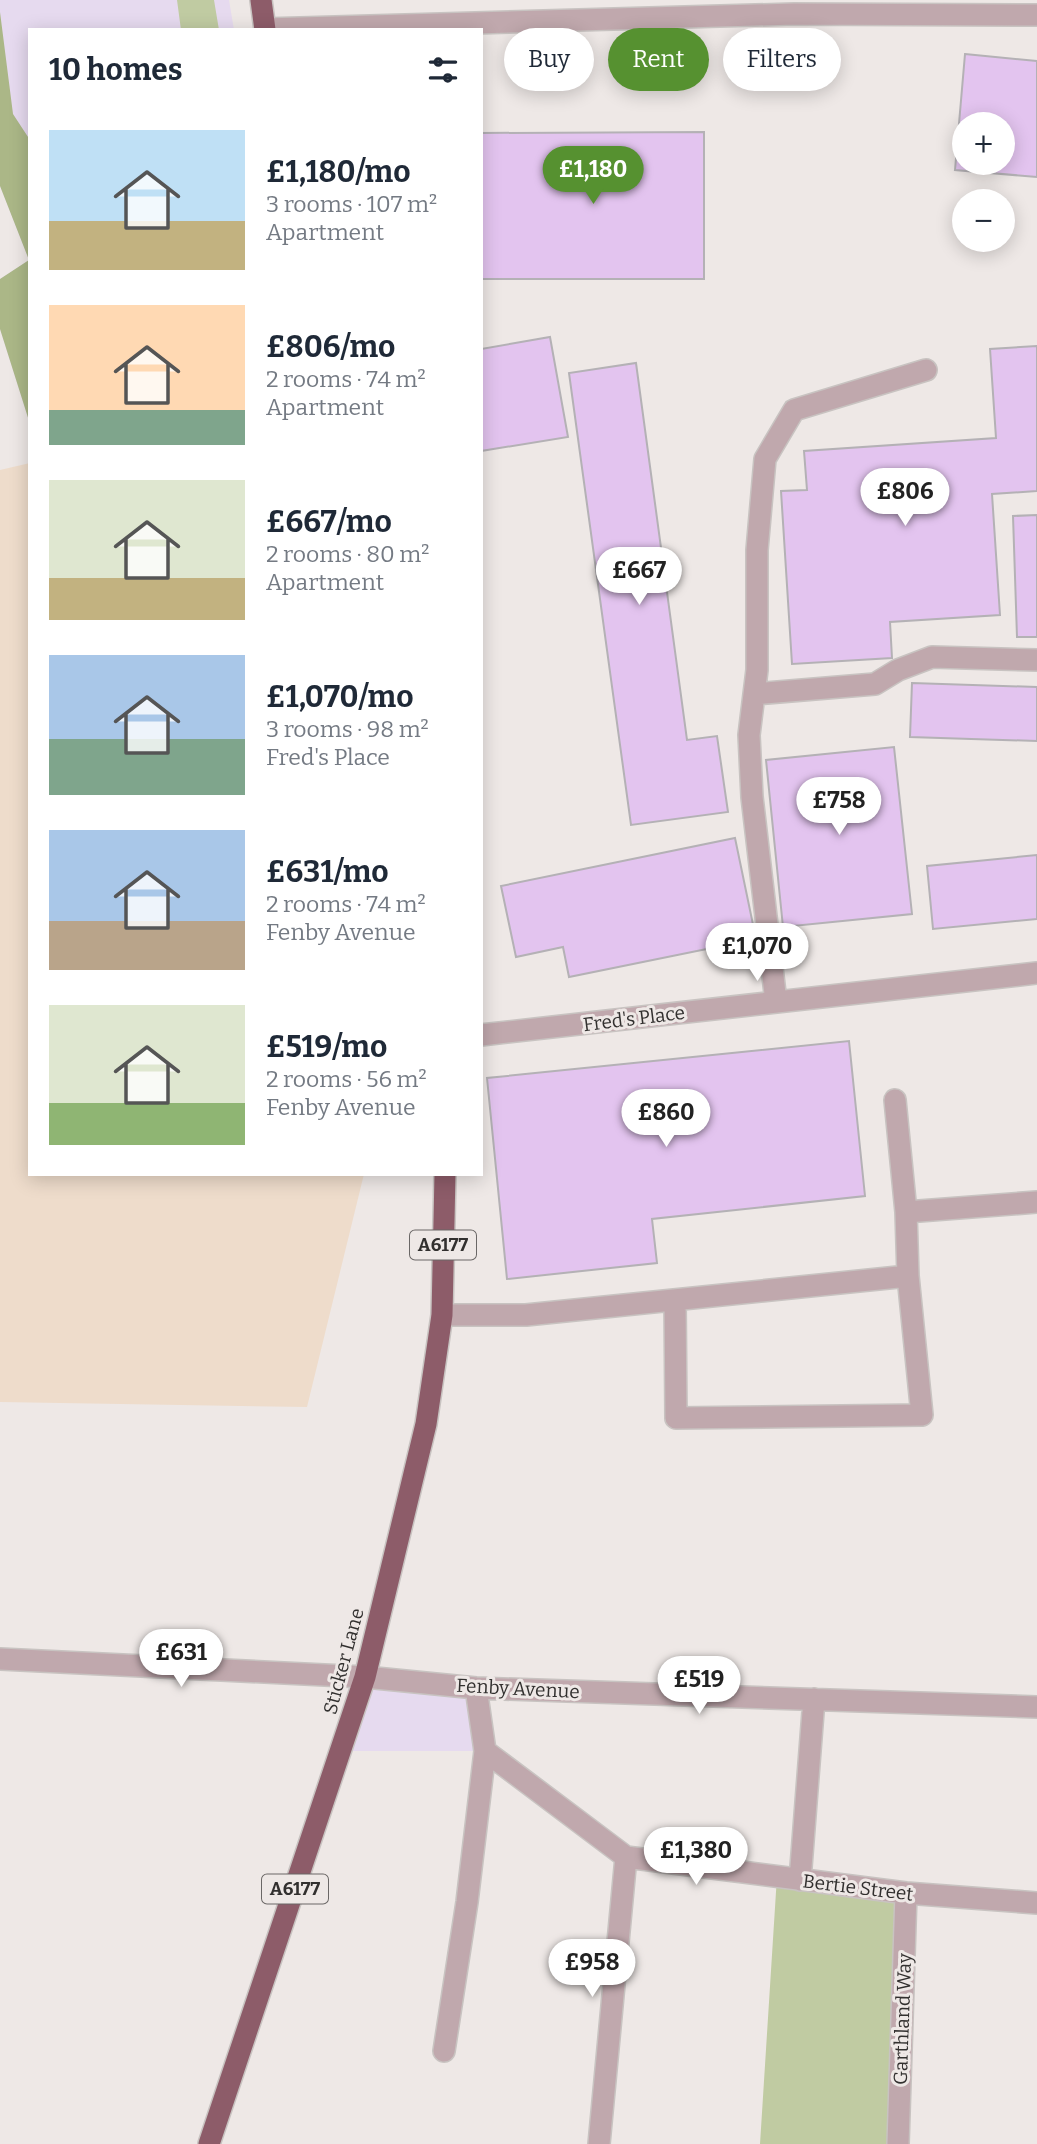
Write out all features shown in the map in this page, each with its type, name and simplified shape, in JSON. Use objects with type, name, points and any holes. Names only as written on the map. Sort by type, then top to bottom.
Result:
[{"type":"highway","points":[[261,0],[265,28]]},
{"type":"highway","name":"Sticker Lane","points":[[209,2144],[365,1677],[426,1424],[442,1315],[445,1176]]},
{"type":"street","points":[[300,28],[794,14],[1037,15]]},
{"type":"street","points":[[776,1002],[752,797],[749,735],[757,670],[757,550],[765,459],[794,410],[926,369]]},
{"type":"street","points":[[754,694],[875,684],[898,670],[932,657],[1037,660]]},
{"type":"street","name":"Fred's Place","points":[[483,1035],[1037,973]]},
{"type":"street","points":[[675,1300],[676,1418],[922,1415],[895,1100]]},
{"type":"street","points":[[906,1212],[1037,1202]]},
{"type":"street","points":[[442,1315],[526,1315],[908,1276]]},
{"type":"street","name":"Fenby Avenue","points":[[0,1658],[365,1677],[475,1688],[1037,1707]]},
{"type":"street","points":[[444,2051],[467,1902],[485,1751],[475,1688]]},
{"type":"street","points":[[800,1880],[814,1699]]},
{"type":"street","name":"Bertie Street","points":[[485,1751],[626,1857],[906,1893],[1037,1903]]},
{"type":"street","points":[[599,2144],[626,1857]]},
{"type":"street","name":"Garthland Way","points":[[898,2144],[906,1893]]},
{"type":"shaded area","points":[[0,0],[229,0],[234,28],[28,28],[28,257],[0,186]]},
{"type":"shaded area","points":[[28,261],[28,418],[0,329],[0,279]]},
{"type":"shaded area","points":[[28,463],[28,1176],[364,1176],[307,1407],[0,1402],[0,470]]},
{"type":"shaded area","points":[[365,1677],[476,1688],[485,1751],[342,1751]]},
{"type":"green space","points":[[177,0],[214,0],[219,28],[181,28]]},
{"type":"green space","points":[[0,12],[13,114],[28,137],[28,257],[0,186]]},
{"type":"green space","points":[[28,261],[28,418],[0,329],[0,279]]},
{"type":"green space","points":[[777,1876],[906,1893],[898,2144],[760,2144]]},
{"type":"building","points":[[965,54],[1037,61],[1037,177],[1014,175],[1015,112],[960,112]]},
{"type":"building","points":[[704,132],[704,279],[483,279],[483,133]]},
{"type":"building","points":[[550,337],[568,437],[483,451],[483,349]]},
{"type":"building","points":[[1037,346],[1037,491],[992,494],[1000,615],[890,622],[892,658],[792,664],[781,491],[807,490],[804,451],[996,438],[990,349]]},
{"type":"building","points":[[636,363],[687,740],[717,736],[728,812],[631,825],[569,373]]},
{"type":"building","points":[[1037,515],[1037,637],[1017,637],[1013,516]]},
{"type":"building","points":[[912,683],[1037,687],[1037,741],[910,737]]},
{"type":"building","points":[[894,747],[912,914],[783,927],[766,760]]},
{"type":"building","points":[[735,838],[756,939],[569,977],[563,947],[516,957],[501,886]]},
{"type":"building","points":[[1037,855],[1037,919],[933,929],[927,866]]},
{"type":"building","points":[[849,1041],[865,1196],[652,1219],[657,1263],[507,1279],[487,1078]]}]
